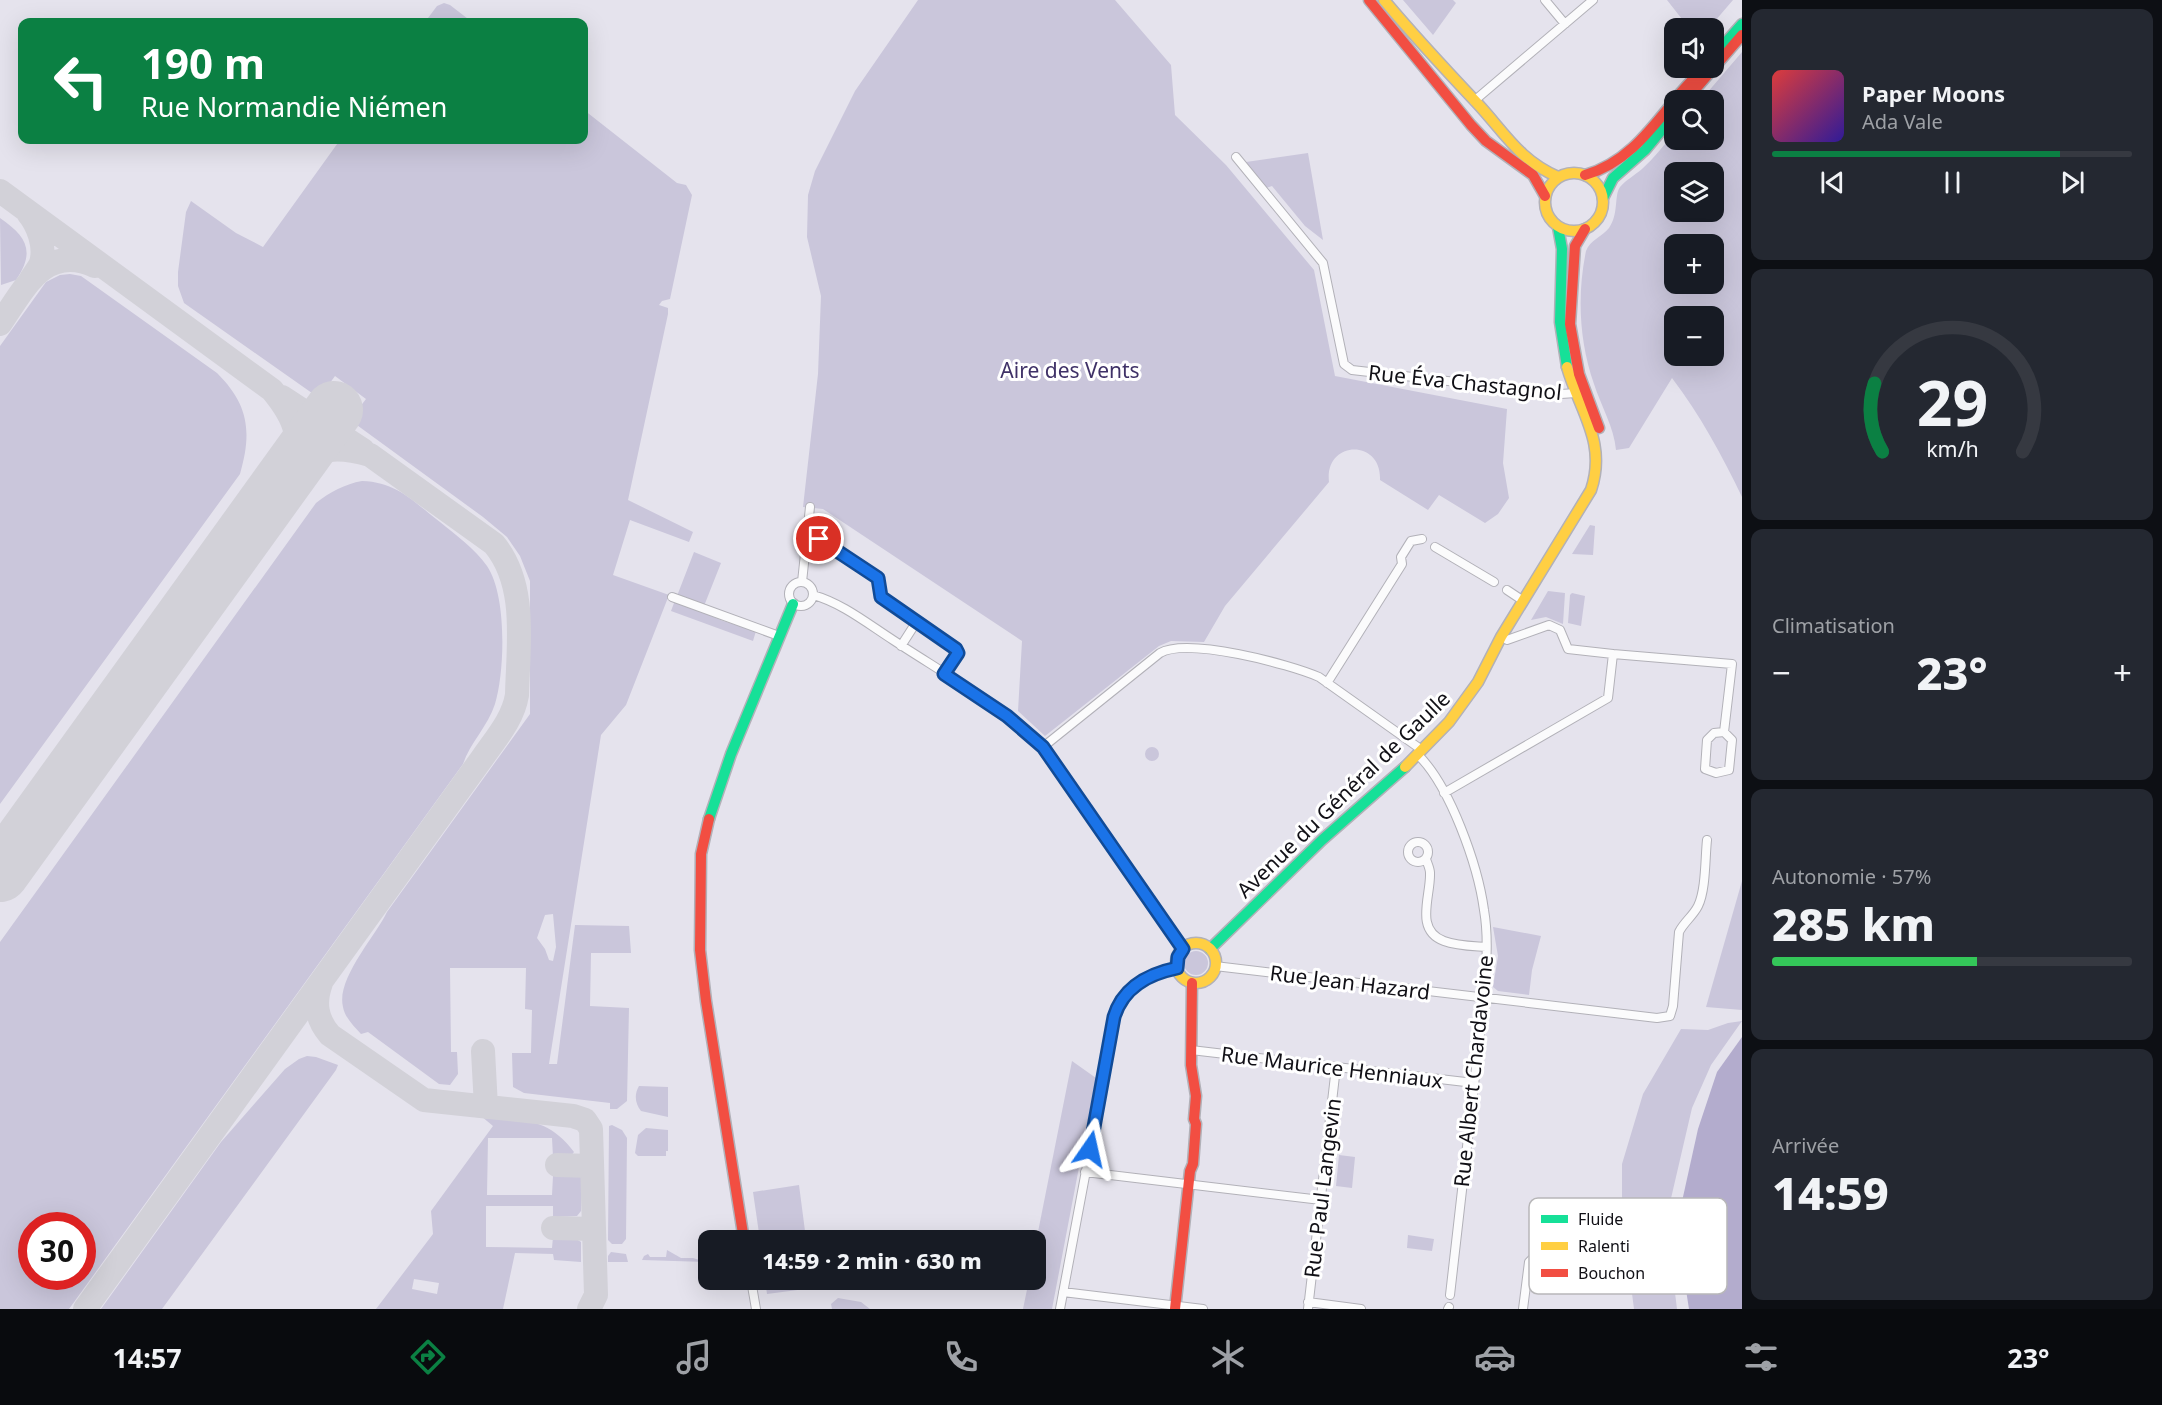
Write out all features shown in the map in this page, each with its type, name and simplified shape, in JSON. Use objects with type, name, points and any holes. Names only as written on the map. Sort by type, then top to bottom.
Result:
[{"type":"main road","points":[[1370,0],[1471,125],[1486,141],[1533,175],[1545,196],[1546,210],[1558,226],[1571,231],[1585,229],[1597,220],[1601,213],[1603,198],[1613,178],[1645,150],[1664,127]]},
{"type":"main road","points":[[1384,0],[1497,125],[1522,156],[1542,170],[1558,177]]},
{"type":"main road","points":[[1724,44],[1742,24]]},
{"type":"main road","points":[[1695,90],[1742,35]]},
{"type":"main road","points":[[1684,90],[1694,78]]},
{"type":"main road","points":[[1585,175],[1600,171],[1628,152],[1664,112]]},
{"type":"main road","points":[[1545,196],[1552,182],[1558,177],[1574,173],[1594,180],[1603,198]]},
{"type":"main road","name":"Avenue du Général de Gaulle","points":[[1493,658],[1501,637],[1522,600],[1591,490],[1596,478],[1598,463],[1596,443],[1576,393],[1562,342],[1559,302],[1564,244],[1558,226]]},
{"type":"main road","name":"Avenue du Général de Gaulle","points":[[1210,949],[1339,824],[1377,794],[1466,702],[1594,499],[1602,480],[1605,453],[1579,374],[1570,324],[1575,246],[1585,229]]},
{"type":"main road","points":[[742,1230],[700,950],[699,906],[702,854],[718,789],[778,636],[793,604]]},
{"type":"main road","points":[[1195,944],[1210,949],[1214,956],[1215,966],[1209,978],[1204,982],[1192,983],[1184,979],[1177,968],[1178,957],[1183,949],[1195,944]]},
{"type":"main road","points":[[1175,1307],[1190,1184],[1190,1171],[1186,1163],[1188,1132],[1194,1119],[1196,1096],[1191,1065],[1192,983]]},
{"type":"street","points":[[1545,0],[1565,24]]},
{"type":"street","points":[[1474,101],[1593,0]]},
{"type":"street","name":"Rue Éva Chastagnol","points":[[1236,157],[1323,263],[1344,364],[1352,370],[1561,394],[1576,393]]},
{"type":"street","points":[[802,582],[810,507]]},
{"type":"street","points":[[807,537],[819,539],[878,578],[881,597],[956,649],[958,653],[944,674]]},
{"type":"street","points":[[1327,683],[1402,564],[1401,558],[1411,541],[1422,539]]},
{"type":"street","points":[[1435,547],[1494,582]]},
{"type":"street","points":[[802,582],[809,585],[813,595],[811,602],[804,606],[793,604],[789,597],[790,589],[796,583],[802,582]]},
{"type":"street","points":[[1507,590],[1522,600]]},
{"type":"street","points":[[813,595],[829,599],[944,674],[1007,716],[1043,747],[1183,949]]},
{"type":"street","points":[[672,597],[778,636]]},
{"type":"street","points":[[901,646],[917,621]]},
{"type":"street","points":[[1507,640],[1549,625],[1560,630],[1568,649],[1732,664],[1724,732]]},
{"type":"street","name":"Rue Albert Chardavoine","points":[[1043,747],[1166,650],[1175,649],[1210,650],[1246,655],[1307,672],[1327,683],[1420,752],[1444,793],[1463,835],[1479,881],[1485,912],[1484,998],[1450,1295]]},
{"type":"street","points":[[1444,793],[1608,698],[1613,654]]},
{"type":"street","points":[[1724,732],[1732,740],[1729,770],[1716,773],[1705,769],[1707,740],[1714,733],[1724,732]]},
{"type":"street","name":"Rue Jean Hazard","points":[[1215,966],[1657,1018],[1670,1016],[1673,1006],[1679,932],[1683,922],[1698,907],[1702,896],[1707,840]]},
{"type":"street","points":[[1425,859],[1430,872],[1425,918],[1429,930],[1443,941],[1486,947]]},
{"type":"street","points":[[1060,1309],[1118,1005],[1124,995],[1149,976],[1177,968]]},
{"type":"street","name":"Rue Maurice Henniaux","points":[[1191,1050],[1474,1083]]},
{"type":"street","name":"Rue Paul Langevin","points":[[1308,1306],[1336,1067]]},
{"type":"street","points":[[1085,1172],[1321,1200]]},
{"type":"street","points":[[1523,1309],[1529,1262]]},
{"type":"street","points":[[752,1290],[756,1309]]},
{"type":"street","points":[[1063,1292],[1203,1309]]},
{"type":"street","points":[[1308,1306],[1361,1309]]},
{"type":"green space","name":"Aire des Vents","points":[[918,0],[1115,0],[1171,65],[1175,115],[1226,165],[1314,270],[1335,376],[1507,409],[1503,463],[1509,498],[1498,514],[1485,523],[1439,495],[1428,510],[1380,480],[1378,466],[1372,457],[1363,451],[1343,452],[1335,458],[1330,468],[1329,482],[1225,606],[1204,642],[1171,641],[1159,646],[1045,736],[1018,711],[1022,641],[823,509],[803,507],[818,374],[821,296],[807,237],[808,195],[815,171],[855,91]]},
{"type":"green space","points":[[1403,0],[1453,0],[1456,3],[1433,35]]},
{"type":"green space","points":[[1667,0],[1733,0],[1718,18],[1681,18]]},
{"type":"green space","points":[[444,3],[450,5],[467,18],[428,18],[437,6]]},
{"type":"green space","points":[[1742,52],[1742,497],[1710,436],[1672,378],[1629,448],[1616,450],[1610,425],[1589,368],[1581,318],[1581,284],[1586,251],[1612,223],[1620,187],[1664,145],[1664,150],[1724,150],[1724,90],[1710,90],[1720,78],[1724,78],[1724,73]]},
{"type":"green space","points":[[588,113],[677,183],[686,185],[692,195],[670,299],[662,301],[659,305],[668,308],[668,314],[628,500],[693,532],[689,542],[630,520],[613,575],[669,595],[626,705],[601,735],[549,1064],[557,1064],[575,925],[629,926],[631,953],[591,953],[590,1006],[629,1008],[627,1101],[617,1109],[610,1109],[610,1103],[524,1093],[513,1087],[512,1053],[531,1053],[532,1010],[525,1009],[526,968],[450,968],[451,1052],[457,1052],[458,1074],[450,1085],[439,1084],[368,1032],[361,1034],[346,1015],[342,996],[345,984],[358,958],[387,912],[530,714],[530,581],[520,556],[507,537],[350,420],[366,399],[335,376],[319,398],[184,303],[178,286],[178,272],[186,212],[191,201],[236,233],[263,247],[337,144],[588,144]],"holes":[[[553,914],[556,947],[553,961],[549,960],[537,938],[545,915]]]},
{"type":"green space","points":[[1308,153],[1323,240],[1305,226],[1272,186],[1266,188],[1246,162]]},
{"type":"green space","points":[[0,218],[22,238],[27,252],[26,261],[16,280],[1,285]]},
{"type":"green space","points":[[60,275],[81,276],[217,373],[236,396],[242,408],[246,445],[240,474],[0,804],[0,346],[46,282]]},
{"type":"green space","points":[[362,481],[374,482],[395,489],[422,507],[465,542],[487,566],[498,595],[502,634],[501,673],[492,712],[463,764],[96,1272],[96,1212],[18,1212],[18,1290],[83,1290],[69,1309],[0,1309],[0,942],[316,503],[338,489]]},
{"type":"green space","points":[[1590,525],[1595,526],[1593,555],[1572,554]]},
{"type":"green space","points":[[694,552],[721,563],[704,606],[677,596]]},
{"type":"green space","points":[[1548,591],[1565,593],[1563,624],[1546,617],[1531,620]]},
{"type":"green space","points":[[1572,593],[1585,596],[1581,626],[1568,623]]},
{"type":"green space","points":[[674,603],[680,603],[723,621],[756,631],[753,641],[671,611]]},
{"type":"green space","points":[[1149,747],[1155,747],[1159,754],[1155,761],[1149,761],[1145,757],[1145,751]]},
{"type":"green space","points":[[1742,881],[1742,1010],[1706,1007]]},
{"type":"green space","points":[[1493,927],[1541,936],[1532,970],[1529,995],[1498,991],[1493,987],[1498,956]]},
{"type":"green space","points":[[1196,951],[1205,954],[1208,963],[1205,972],[1196,975],[1187,972],[1184,963],[1187,954]]},
{"type":"green space","points":[[1742,1021],[1711,1065],[1692,1108],[1671,1198],[1622,1198],[1622,1164],[1643,1094],[1681,1029],[1708,1030]]},
{"type":"green space","points":[[307,1056],[338,1065],[162,1309],[101,1309],[221,1142],[285,1069]]},
{"type":"green space","points":[[1072,1061],[1096,1078],[1052,1309],[1023,1309],[1027,1290],[1046,1290],[1046,1230],[1038,1230]]},
{"type":"green space","points":[[639,1086],[668,1087],[668,1117],[641,1111],[636,1099]]},
{"type":"green space","points":[[481,1116],[523,1120],[545,1127],[565,1141],[574,1152],[570,1157],[553,1157],[552,1138],[488,1138],[487,1195],[552,1195],[553,1176],[560,1176],[560,1171],[577,1171],[582,1176],[581,1211],[577,1216],[553,1217],[553,1206],[486,1206],[486,1247],[552,1248],[553,1237],[573,1237],[581,1242],[581,1262],[554,1260],[553,1254],[515,1253],[503,1309],[376,1309],[433,1234],[431,1211],[493,1126]],"holes":[[[414,1279],[439,1283],[437,1294],[412,1289]]]},
{"type":"green space","points":[[612,1125],[622,1130],[627,1138],[626,1239],[622,1244],[612,1244],[608,1240],[609,1126]]},
{"type":"green space","points":[[646,1128],[668,1130],[666,1156],[638,1156],[635,1153],[638,1135]]},
{"type":"green space","points":[[1339,1155],[1355,1157],[1352,1188],[1336,1186]]},
{"type":"green space","points":[[799,1185],[805,1230],[759,1230],[753,1192]]},
{"type":"green space","points":[[1408,1235],[1434,1239],[1432,1251],[1407,1248]]},
{"type":"green space","points":[[667,1250],[681,1258],[693,1258],[698,1262],[642,1260],[648,1254],[650,1257],[666,1257]]},
{"type":"green space","points":[[611,1252],[626,1254],[628,1262],[608,1262]]},
{"type":"green space","points":[[766,1290],[797,1290],[767,1294]]},
{"type":"green space","points":[[1632,1294],[1675,1294],[1677,1309],[1634,1309]]},
{"type":"green space","points":[[838,1298],[861,1302],[870,1309],[832,1309],[831,1304]]},
{"type":"shaded area","points":[[1742,1037],[1742,1309],[1689,1309],[1687,1294],[1727,1294],[1727,1198],[1683,1198],[1698,1129],[1717,1072]]},
{"type":"taxiway","points":[[0,191],[272,390],[287,411],[295,431],[295,452],[286,476]]},
{"type":"taxiway","points":[[28,213],[35,223],[42,243],[41,263],[31,279]]},
{"type":"taxiway","points":[[0,324],[27,284],[49,265],[62,260],[78,260],[95,266]]},
{"type":"taxiway","points":[[282,397],[363,450]]},
{"type":"taxiway","points":[[85,1309],[494,742],[515,704],[519,616],[512,578],[505,560],[494,544],[370,455],[342,449],[321,452],[302,463],[282,483]]},
{"type":"taxiway","points":[[321,983],[317,997],[319,1017],[330,1035],[424,1100],[573,1116],[585,1120],[591,1129],[596,1295],[589,1309]]},
{"type":"taxiway","points":[[483,1051],[486,1107]]},
{"type":"taxiway","points":[[557,1165],[592,1166]]},
{"type":"taxiway","points":[[553,1228],[594,1229]]},
{"type":"runway","points":[[0,873],[334,410]]},
{"type":"traffic: fast","points":[[1724,44],[1742,24]]},
{"type":"traffic: fast","points":[[1603,198],[1613,178],[1645,150],[1664,127]]},
{"type":"traffic: fast","points":[[1558,227],[1562,249],[1560,322],[1567,367]]},
{"type":"traffic: fast","points":[[709,819],[731,754],[793,604]]},
{"type":"traffic: fast","points":[[1210,949],[1322,840],[1405,767]]},
{"type":"traffic: slow","points":[[1384,0],[1513,145],[1544,170],[1558,177]]},
{"type":"traffic: slow","points":[[1568,173],[1580,173],[1595,181],[1603,196],[1603,202],[1603,208],[1595,223],[1580,231],[1568,231],[1553,223],[1545,208],[1545,196],[1553,181],[1568,173]]},
{"type":"traffic: slow","points":[[1405,767],[1449,722],[1478,682],[1501,637],[1591,490],[1595,473],[1594,442],[1567,367]]},
{"type":"traffic: slow","points":[[1196,943],[1210,949],[1216,963],[1210,977],[1196,983],[1182,977],[1176,963],[1182,949],[1196,943]]},
{"type":"traffic: jam","points":[[1369,0],[1471,125],[1486,141],[1533,175],[1545,196]]},
{"type":"traffic: jam","points":[[1695,90],[1742,35]]},
{"type":"traffic: jam","points":[[1683,90],[1694,78]]},
{"type":"traffic: jam","points":[[1585,175],[1599,170],[1624,155],[1635,146],[1664,113]]},
{"type":"traffic: jam","points":[[1585,229],[1575,246],[1570,324],[1579,374],[1599,428]]},
{"type":"traffic: jam","points":[[709,819],[701,854],[700,950],[742,1230]]},
{"type":"traffic: jam","points":[[1175,1309],[1196,1124],[1194,1119],[1196,1096],[1191,1065],[1192,983]]},
{"type":"route","points":[[819,539],[878,578],[881,597],[956,649],[958,653],[944,674],[1007,716],[1043,747],[1183,949],[1176,962],[1177,968],[1159,971],[1149,976],[1124,995],[1118,1005],[1090,1149]]}]
